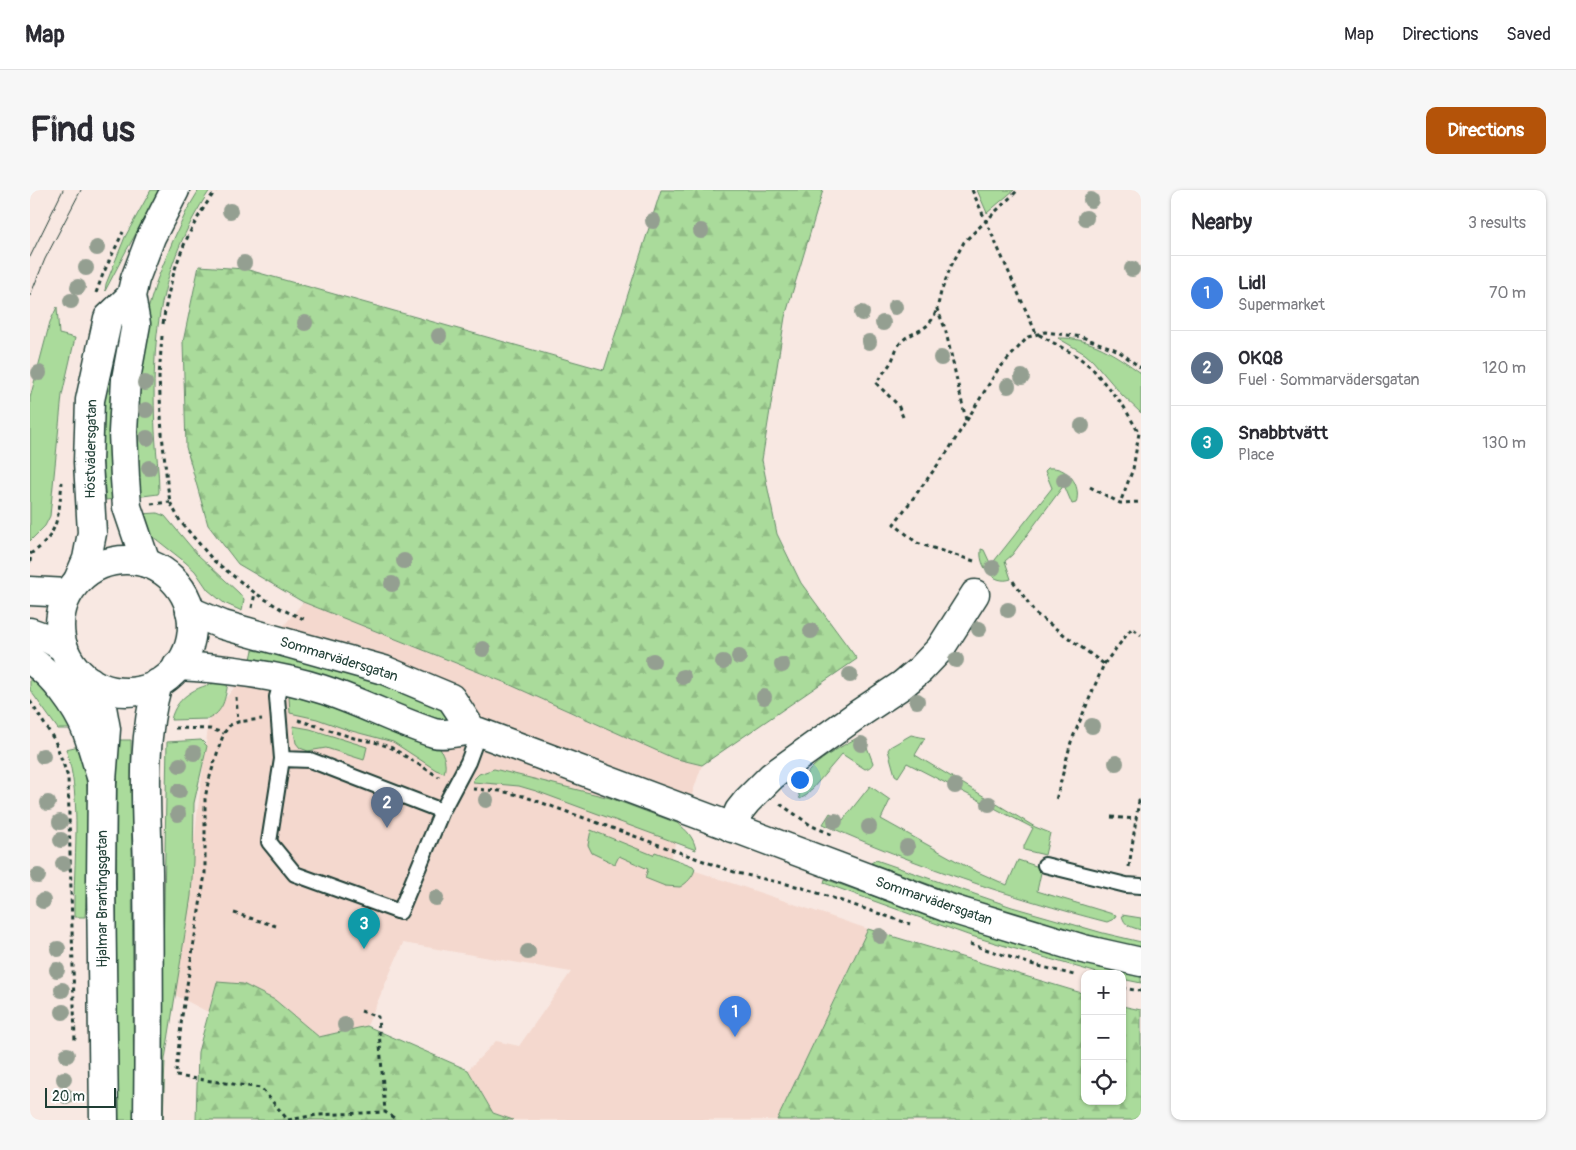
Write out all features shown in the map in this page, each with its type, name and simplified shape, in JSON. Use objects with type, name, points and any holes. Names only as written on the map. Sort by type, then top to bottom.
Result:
[{"type":"street","points":[[146,563],[128,507],[125,478],[123,432],[126,379],[136,324],[131,296],[135,278],[151,237],[175,190]]},
{"type":"street","name":"Höstvädersgatan","points":[[73,587],[87,559],[92,533],[88,462],[90,400],[108,318],[131,296]]},
{"type":"street","points":[[30,591],[73,587],[86,573],[104,563],[125,559],[146,563],[166,573],[182,590],[190,611],[192,628],[189,644],[168,675],[148,729],[146,805],[148,879],[148,1120]]},
{"type":"street","name":"Hjalmar Brantingsgatan","points":[[73,587],[60,620],[61,639],[74,667],[90,681],[119,691],[139,690],[168,675]]},
{"type":"street","points":[[732,828],[739,811],[772,776],[902,685],[920,670],[940,649],[975,594]]},
{"type":"street","name":"Sommarvädersgatan","points":[[190,611],[223,625],[384,670],[451,698],[476,731]]},
{"type":"street","points":[[30,632],[47,638],[64,648]]},
{"type":"street","points":[[30,660],[49,675],[69,701],[86,731],[102,781]]},
{"type":"street","name":"Sommarvädersgatan","points":[[168,675],[230,671],[282,679],[319,688],[437,734],[476,731],[945,907],[1083,949],[1141,962]]},
{"type":"street","name":"Hjalmar Brantingsgatan","points":[[90,681],[102,706],[106,729],[102,781],[101,975],[104,1120]]},
{"type":"lane","points":[[282,679],[277,697],[282,758],[270,842],[295,874],[400,912],[442,811],[457,784],[476,731]]},
{"type":"lane","points":[[282,758],[310,760],[442,811]]},
{"type":"lane","points":[[1045,865],[1126,885],[1141,886]]},
{"type":"path","points":[[216,190],[200,211],[184,243],[169,284],[164,316],[159,378],[166,482],[170,502],[180,521],[213,560],[256,593],[281,609],[307,620]]},
{"type":"path","points":[[972,190],[1036,333],[1077,356],[1092,368],[1124,407],[1140,433],[1134,469],[1120,503]]},
{"type":"path","points":[[903,417],[898,405],[876,383],[891,363],[898,346],[905,338],[926,328],[934,317],[951,266],[964,242],[1018,190]]},
{"type":"path","points":[[937,308],[945,328],[967,421]]},
{"type":"path","points":[[974,560],[917,543],[894,524],[948,451],[997,371],[1028,337],[1036,333],[1045,332],[1082,337],[1099,343],[1116,350],[1141,368]]},
{"type":"path","points":[[1137,450],[1141,446]]},
{"type":"path","points":[[1090,487],[1120,503],[1141,502]]},
{"type":"path","points":[[30,562],[31,554]]},
{"type":"path","points":[[1013,581],[1036,614],[1104,664]]},
{"type":"path","points":[[1056,800],[1071,742],[1104,664],[1132,628],[1141,635]]},
{"type":"path","points":[[30,701],[55,741],[68,777],[75,1051]]},
{"type":"path","points":[[176,1082],[182,1016],[205,874],[205,799],[208,783],[224,733],[230,726],[238,722],[279,718],[296,720],[354,738],[378,742],[392,748],[432,774],[457,784],[477,790],[500,791],[522,796],[737,873],[800,887],[911,924]]},
{"type":"path","points":[[759,789],[812,826],[837,837]]},
{"type":"path","points":[[1126,885],[1139,801],[1141,801]]},
{"type":"path","points":[[1111,817],[1136,819]]},
{"type":"path","points":[[234,914],[276,926]]},
{"type":"path","points":[[967,943],[1076,976]]},
{"type":"path","points":[[1126,989],[1141,991]]},
{"type":"path","points":[[360,1011],[378,1017],[385,1112]]},
{"type":"path","points":[[176,1076],[261,1088],[288,1120],[317,1115],[385,1112],[397,1120]]},
{"type":"shaded area","points":[[303,602],[506,683],[673,758],[702,765],[669,862],[868,929],[777,1120],[513,1120],[493,1113],[468,1070],[496,1041],[519,1046],[571,972],[403,943],[367,1026],[319,1037],[275,1000],[217,982],[208,1012],[175,995],[209,719]]},
{"type":"green space","points":[[151,190],[161,190],[105,291],[125,237]]},
{"type":"green space","points":[[199,190],[210,190],[179,248],[169,276],[157,335],[154,397],[159,492],[158,494],[135,497],[131,450],[145,319],[157,280],[172,243],[187,210]]},
{"type":"green space","points":[[661,190],[823,190],[785,317],[762,460],[777,534],[801,583],[857,659],[702,765],[673,758],[506,683],[303,602],[238,564],[208,525],[186,447],[183,342],[199,266],[245,269],[604,370]]},
{"type":"green space","points":[[977,190],[1014,190],[987,213]]},
{"type":"green space","points":[[57,307],[59,334],[75,338],[62,395],[50,516],[45,526],[30,541],[30,398],[50,322]]},
{"type":"green space","points":[[121,309],[132,312],[114,499],[106,500],[102,454],[102,407],[108,368]]},
{"type":"green space","points":[[1058,338],[1070,338],[1102,348],[1141,373],[1141,413],[1122,395],[1093,361]]},
{"type":"green space","points":[[1048,468],[1062,470],[1072,478],[1077,490],[1076,503],[1072,504],[1064,485],[1012,555],[1005,561],[1011,579],[1005,580],[994,577],[982,563],[981,549],[984,550],[991,565],[1052,488],[1045,471]]},
{"type":"green space","points":[[157,513],[165,516],[197,554],[239,593],[244,599],[242,611],[224,603],[208,590],[195,571],[152,536],[141,514]]},
{"type":"green space","points":[[253,650],[283,655],[366,677],[437,706],[454,725],[250,664]]},
{"type":"green space","points":[[30,672],[35,676],[74,729],[58,729],[30,690]]},
{"type":"green space","points":[[228,683],[225,699],[221,708],[213,716],[208,719],[171,720],[178,704],[191,692],[207,685]]},
{"type":"green space","points":[[297,692],[439,747],[444,760],[444,773],[436,770],[393,742],[348,730],[317,719],[290,713],[289,697],[291,693]]},
{"type":"green space","points":[[293,726],[310,729],[367,747],[364,760],[326,748],[308,751],[300,748],[296,743]]},
{"type":"green space","points":[[911,735],[925,738],[915,755],[1035,827],[1050,833],[1045,855],[1024,850],[1024,846],[1033,828],[907,763],[898,777],[895,775],[888,750]]},
{"type":"green space","points":[[857,738],[864,739],[873,763],[871,766],[865,769],[842,754],[807,795],[800,799],[799,790],[802,780],[809,771],[828,755]]},
{"type":"green space","points":[[117,740],[131,740],[134,1120],[117,1120]]},
{"type":"green space","points":[[201,740],[207,746],[194,803],[191,896],[165,1059],[163,1120],[160,1120],[167,742]]},
{"type":"green space","points":[[79,746],[84,767],[89,809],[89,852],[85,917],[74,917],[76,811],[71,769],[66,749]]},
{"type":"green space","points":[[494,769],[610,798],[677,823],[690,835],[696,850],[536,791],[519,786],[473,782],[479,774]]},
{"type":"green space","points":[[870,786],[890,800],[881,819],[971,869],[1007,885],[1018,860],[1042,868],[1037,891],[1116,915],[1114,919],[1107,922],[998,891],[892,853],[823,824],[830,813],[843,820]]},
{"type":"green space","points":[[591,830],[653,855],[655,852],[693,866],[694,872],[689,880],[680,887],[665,886],[645,878],[648,869],[619,856],[615,864],[592,853],[588,845]]},
{"type":"green space","points":[[876,860],[1012,907],[1141,942],[1141,948],[1062,928],[977,902],[871,863]]},
{"type":"green space","points":[[825,879],[1021,946],[1110,970],[1087,970],[968,935],[824,883]]},
{"type":"green space","points":[[1122,915],[1141,918],[1141,930],[1126,924]]},
{"type":"green space","points":[[868,929],[1081,993],[1081,1105],[1126,1105],[1126,1007],[1141,1010],[1141,1120],[777,1120]]},
{"type":"green space","points":[[1126,974],[1141,977],[1141,983],[1126,980]]},
{"type":"green space","points":[[217,982],[243,984],[275,1000],[319,1037],[367,1026],[468,1070],[493,1113],[513,1120],[196,1120],[198,1052]]},
{"type":"tram line","points":[[30,257],[63,190]]},
{"type":"tram line","points":[[30,296],[45,259],[81,190]]},
{"type":"place","name":"OKQ8","points":[[387,828]]},
{"type":"place","name":"Snabbtvätt","points":[[364,949]]},
{"type":"place","name":"Lidl","points":[[735,1037]]}]
